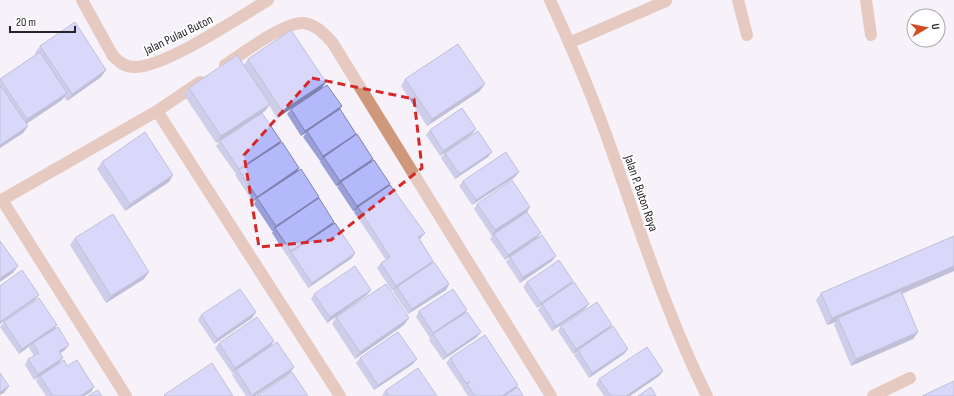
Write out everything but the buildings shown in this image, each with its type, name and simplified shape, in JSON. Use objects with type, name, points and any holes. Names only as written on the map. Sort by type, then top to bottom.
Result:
[{"type":"street","name":"Jalan Pulau Buton","points":[[82,0],[113,56],[119,62],[132,67],[154,64],[194,44],[268,0]]},
{"type":"street","name":"Jalan P. Buton Raya","points":[[550,0],[612,152],[670,313],[689,360],[707,396]]},
{"type":"street","points":[[738,0],[747,35]]},
{"type":"street","points":[[866,0],[870,35]]},
{"type":"street","points":[[568,43],[666,1]]},
{"type":"street","points":[[126,396],[1,201],[157,111],[266,38],[286,28],[304,23],[319,28],[332,42],[551,396]]},
{"type":"street","points":[[157,111],[340,396]]},
{"type":"street","points":[[873,396],[910,378]]},
{"type":"highlighted area","points":[[312,78],[414,99],[422,168],[331,240],[259,247],[244,155]]}]
